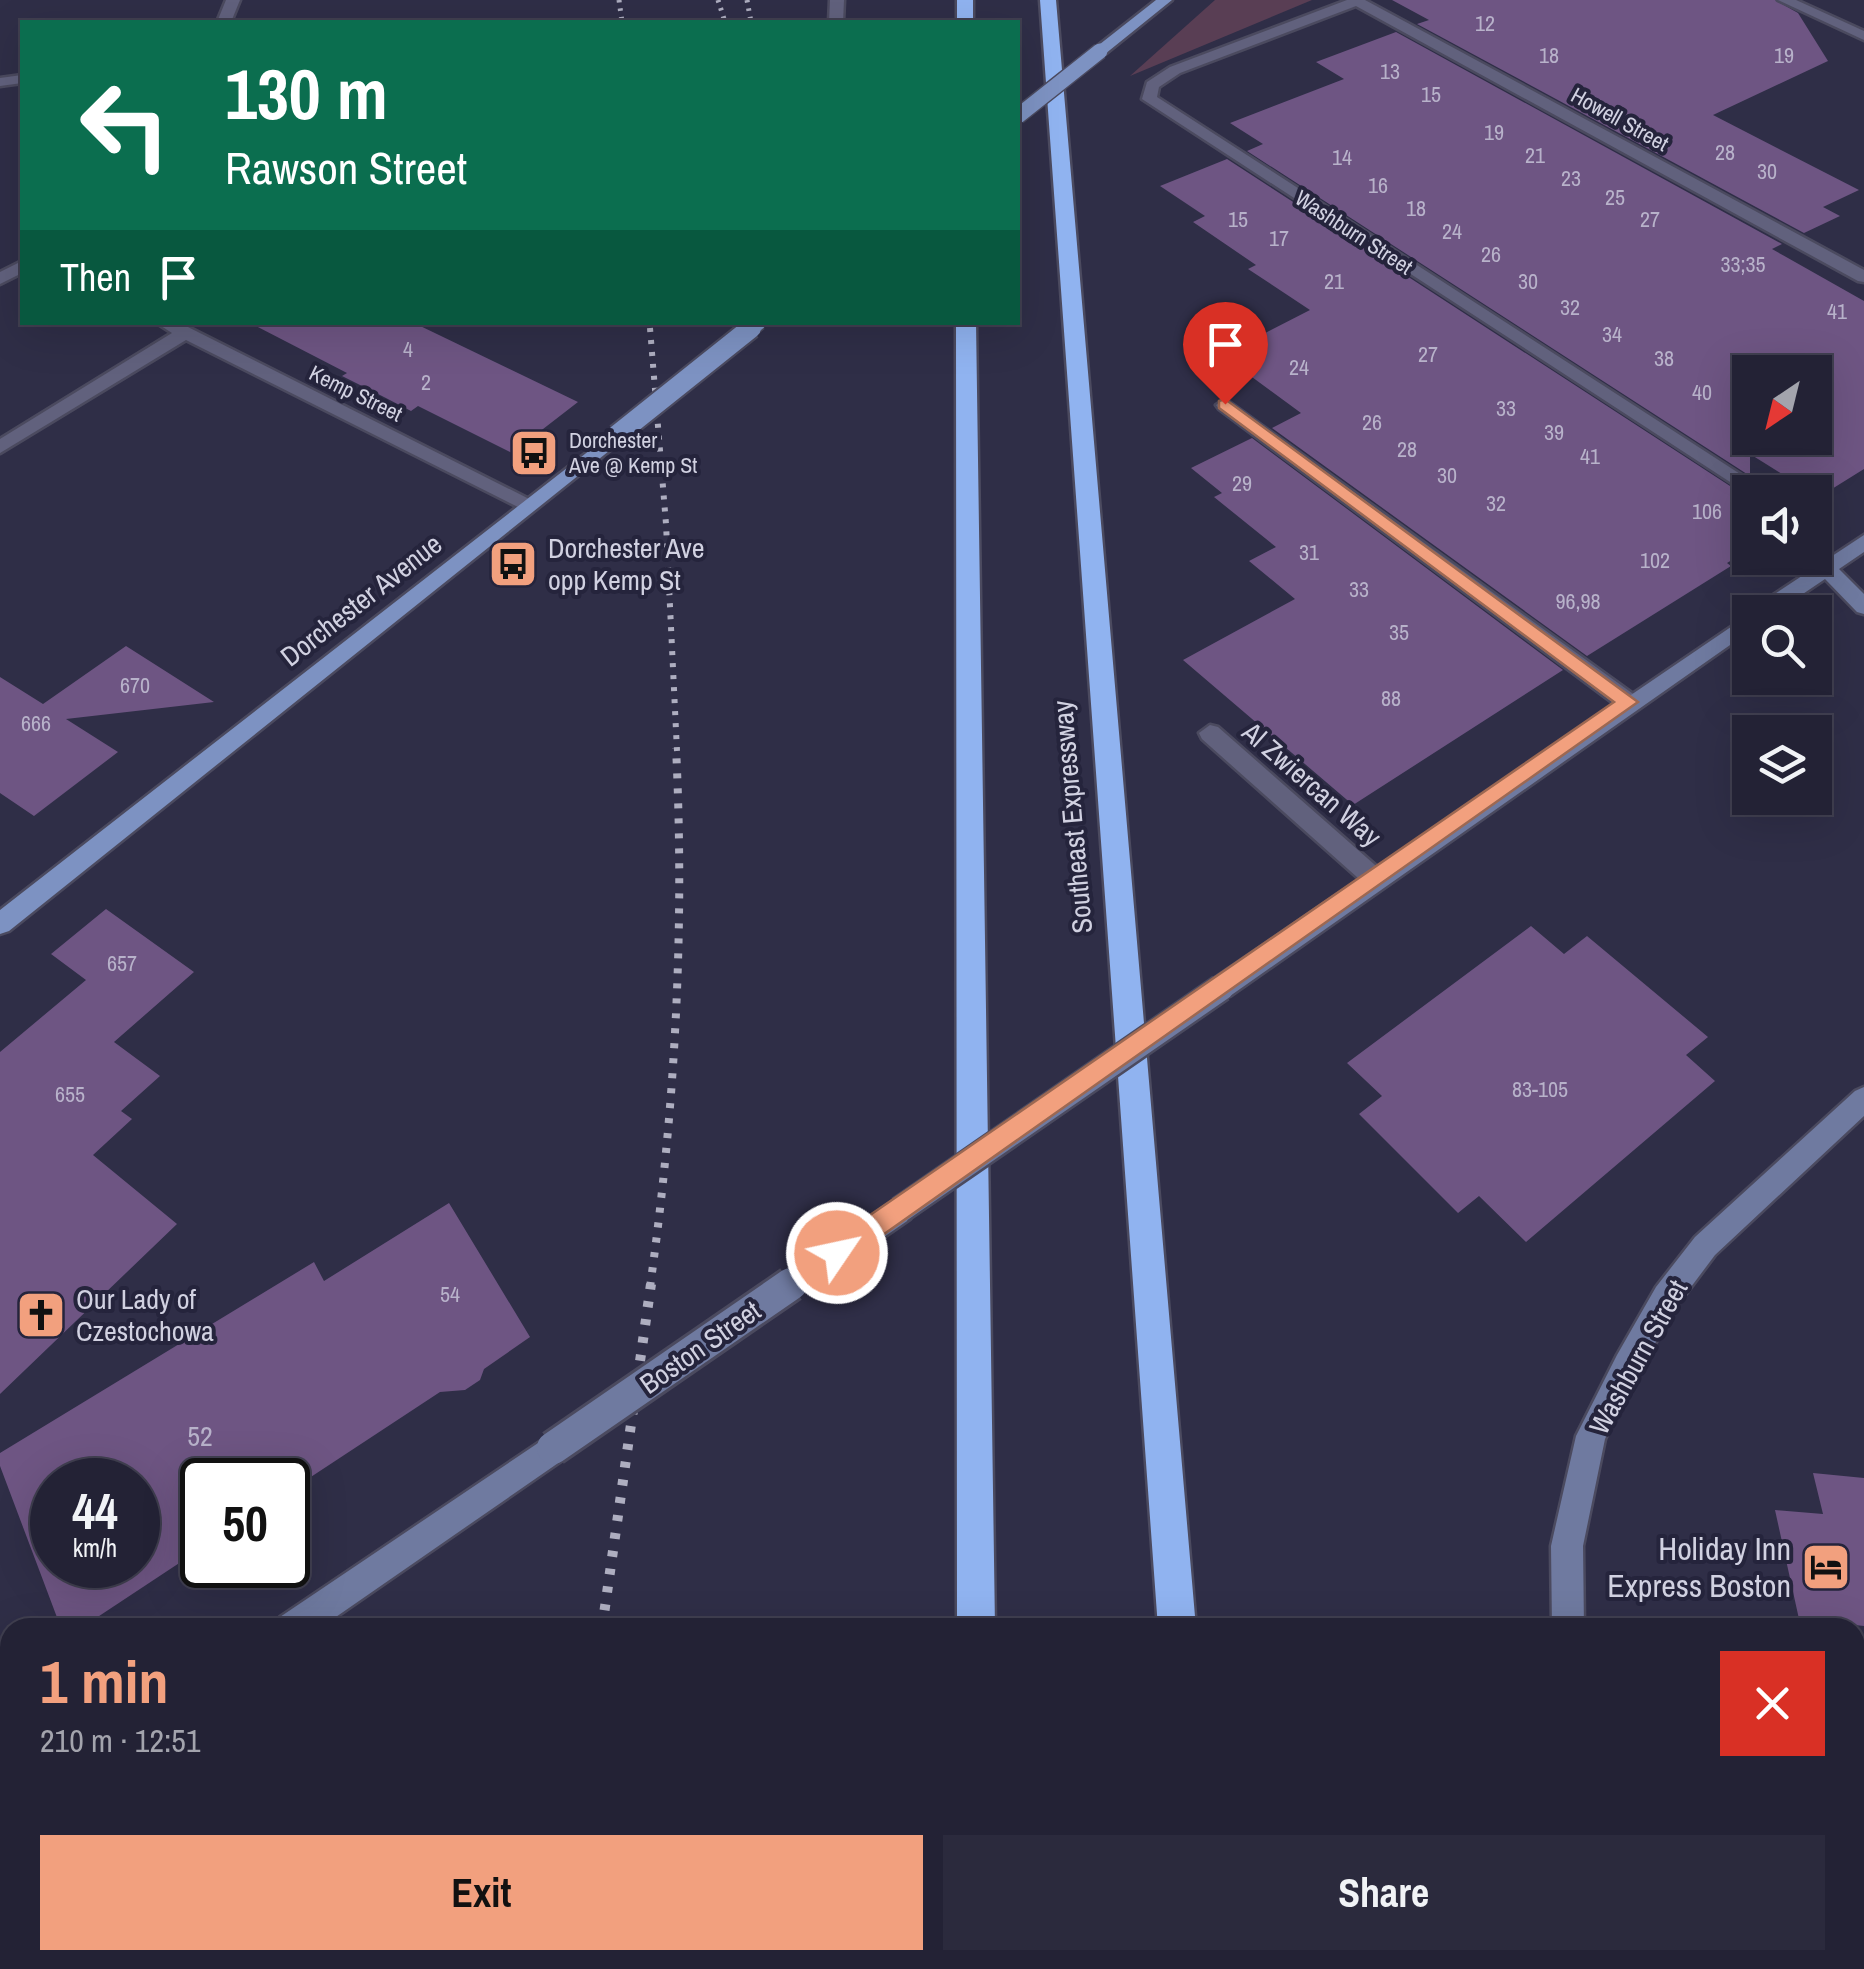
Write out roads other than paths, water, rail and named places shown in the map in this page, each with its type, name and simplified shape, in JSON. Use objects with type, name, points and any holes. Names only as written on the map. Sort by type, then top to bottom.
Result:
[{"type":"highway","name":"Southeast Expressway","points":[[1048,0],[1176,1618]]},
{"type":"highway","points":[[966,325],[976,1618]]},
{"type":"main road","points":[[1020,114],[1164,0]]},
{"type":"main road","name":"Dorchester Avenue","points":[[0,924],[755,325]]},
{"type":"main road","points":[[1832,565],[1864,542]]},
{"type":"main road","points":[[1787,595],[1817,575]]},
{"type":"main road","points":[[1832,575],[1864,607]]},
{"type":"main road","name":"Boston Street","points":[[306,1618],[1732,632]]},
{"type":"main road","name":"Washburn Street","points":[[1568,1618],[1567,1546],[1592,1436],[1666,1297],[1705,1246],[1864,1099]]},
{"type":"street","points":[[1785,0],[1864,36]]},
{"type":"street","name":"Howell Street","points":[[1356,1],[1864,277]]},
{"type":"street","name":"Washburn Street","points":[[1356,1],[1175,70],[1152,85],[1149,98],[1733,475]]},
{"type":"street","name":"Kemp Street","points":[[168,325],[530,504]]},
{"type":"street","points":[[0,447],[185,333]]},
{"type":"street","points":[[1225,404],[1628,702]]},
{"type":"street","name":"Al Zwiercan Way","points":[[1210,733],[1375,879]]},
{"type":"railway","points":[[619,0],[622,20]]},
{"type":"railway","points":[[718,0],[724,20]]},
{"type":"railway","points":[[747,0],[751,20]]},
{"type":"railway","points":[[649,325],[650,331]]},
{"type":"railway","points":[[650,328],[666,524],[677,751]]},
{"type":"railway","points":[[650,1287],[666,1153],[676,1018],[676,748]]},
{"type":"railway","points":[[603,1618],[651,1284]]},
{"type":"place","name":"Dorchester Ave @ Kemp St","points":[[534,453]]},
{"type":"place","name":"Dorchester Ave opp Kemp St","points":[[513,564]]},
{"type":"place","name":"Our Lady of Czestochowa","points":[[41,1315]]},
{"type":"place","name":"Holiday Inn Express Boston","points":[[1826,1567]]}]
